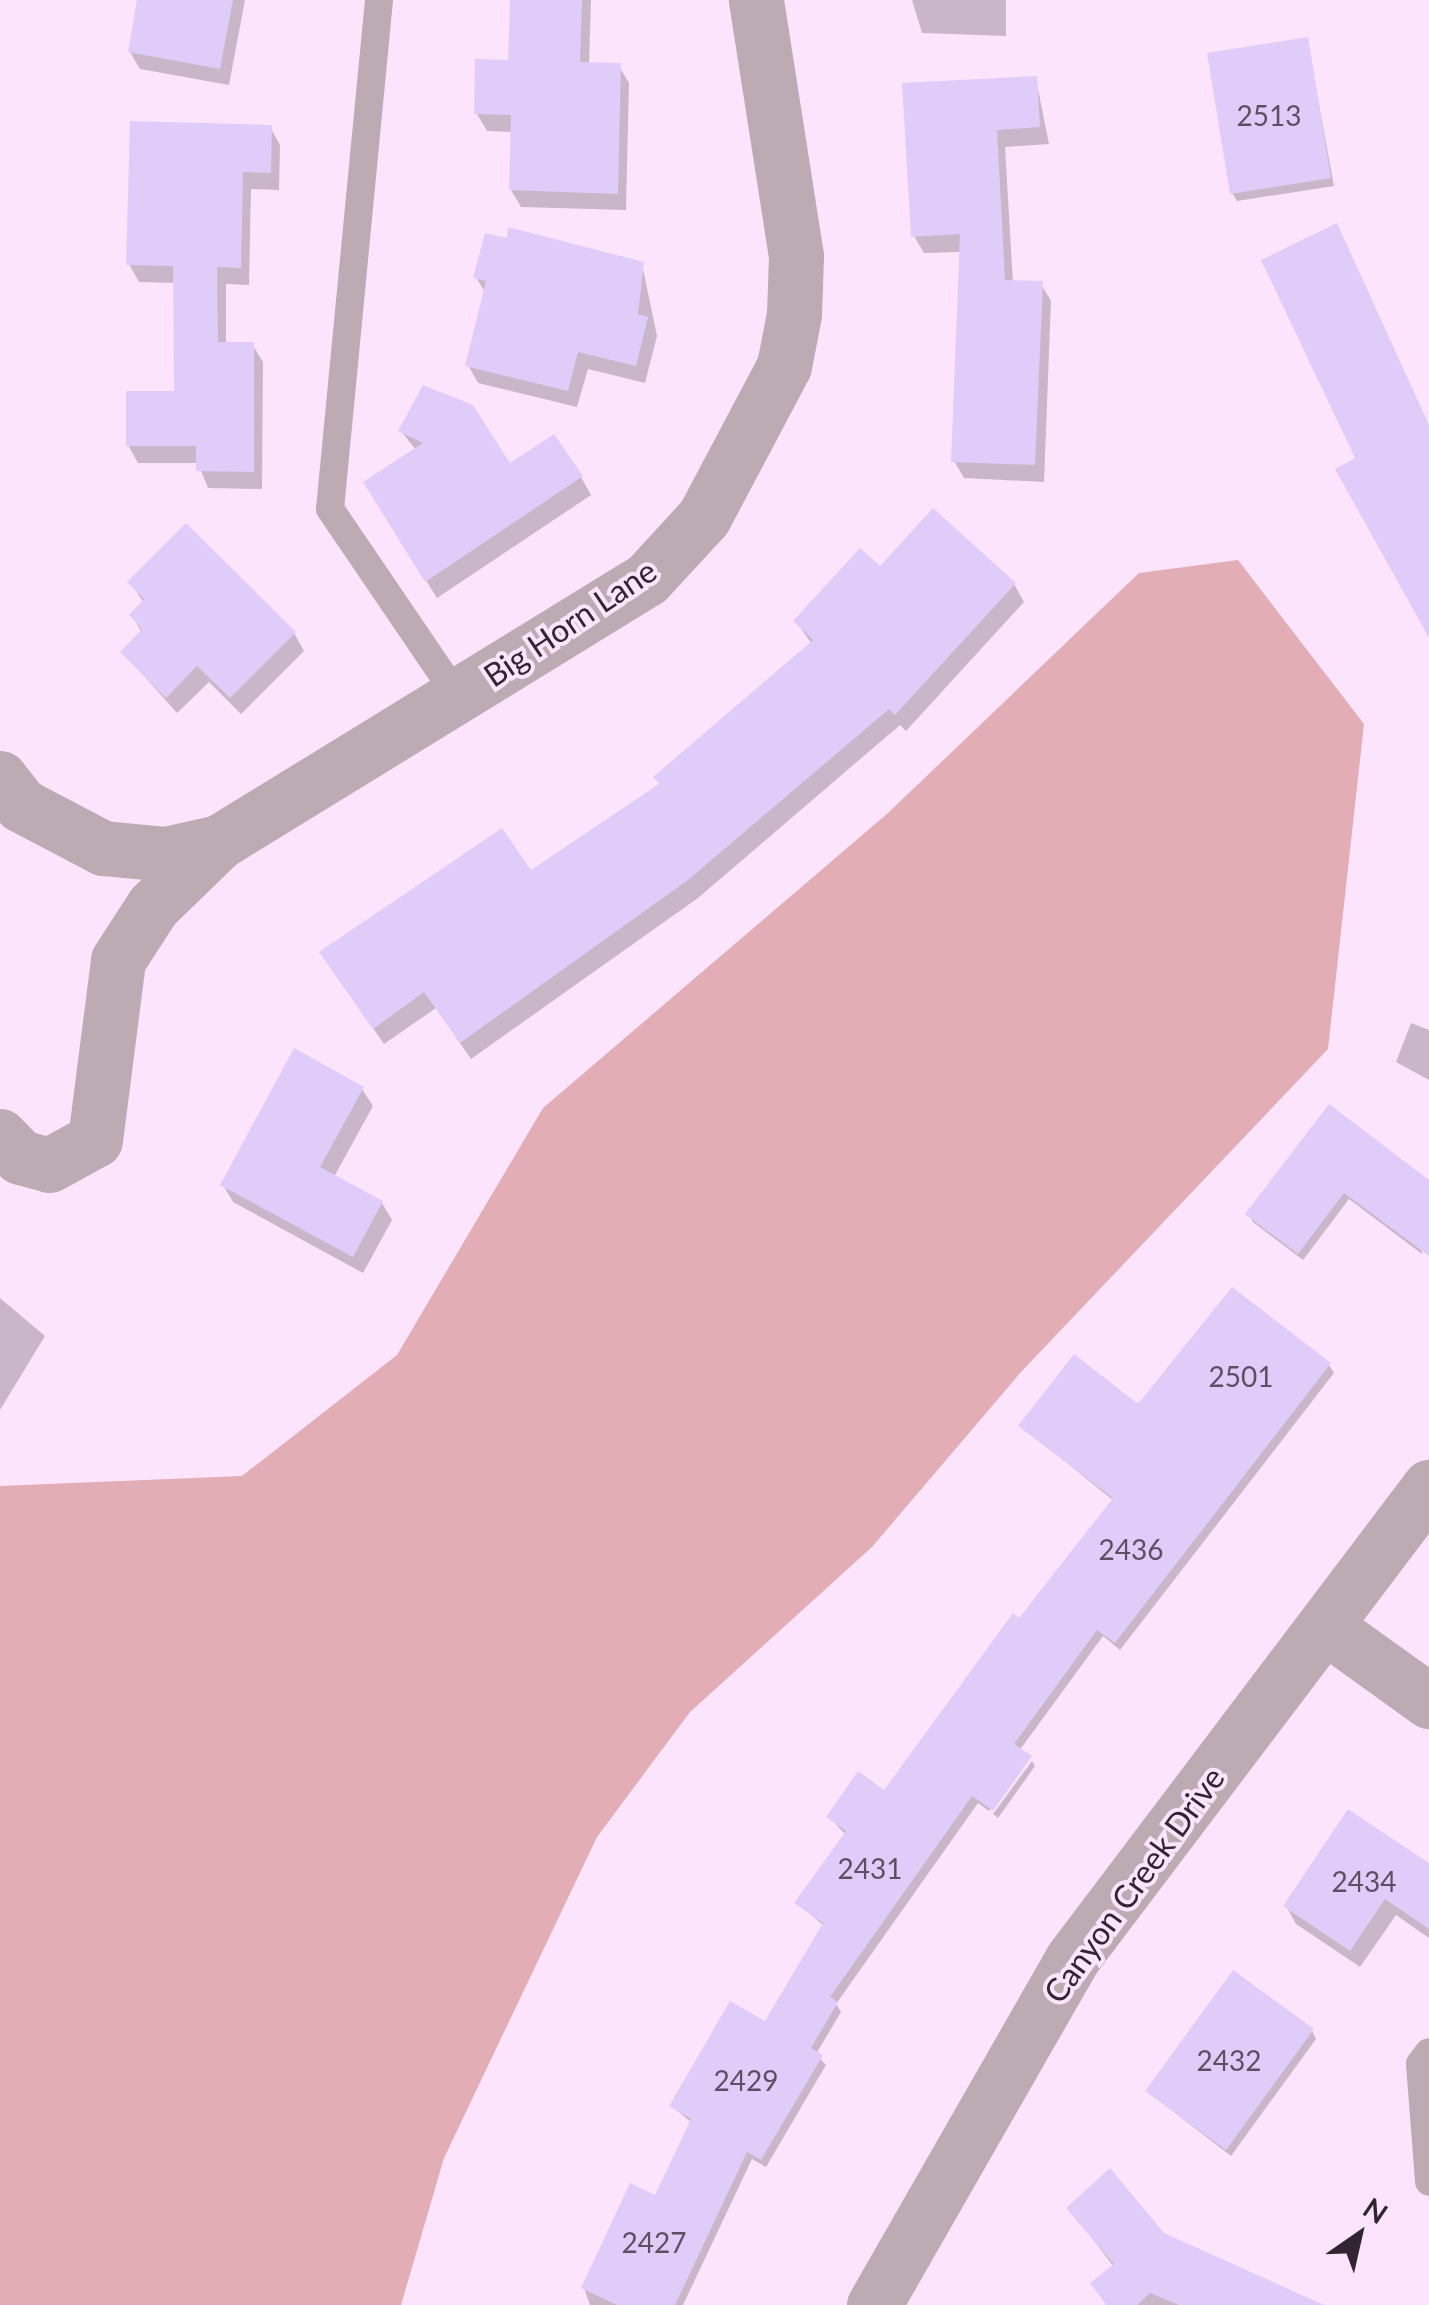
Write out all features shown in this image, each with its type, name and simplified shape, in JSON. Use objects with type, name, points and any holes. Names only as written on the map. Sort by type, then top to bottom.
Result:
[{"type":"street","name":"Big Horn Lane","points":[[0,1136],[20,1157],[49,1165],[95,1140],[118,960],[152,906],[219,842],[646,579],[704,517],[784,366],[796,256],[756,0]]},
{"type":"street","name":"Big Horn Lane","points":[[0,778],[33,813],[103,848],[165,854],[219,842]]},
{"type":"street","name":"Canyon Creek Drive","points":[[874,2305],[1072,1960],[1429,1487]]},
{"type":"street","points":[[1326,1627],[1429,1701]]},
{"type":"lane","points":[[379,0],[330,508],[458,697]]},
{"type":"lane","points":[[1429,2052],[1420,2064],[1429,2182]]},
{"type":"shaded area","points":[[1238,560],[1364,724],[1328,1049],[1021,1372],[872,1547],[690,1712],[597,1837],[444,2158],[401,2305],[0,2305],[0,1486],[242,1476],[397,1355],[543,1108],[888,813],[1139,573]]},
{"type":"building","points":[[137,0],[233,0],[220,69],[128,52]]},
{"type":"building","points":[[510,0],[582,0],[580,62],[621,63],[618,194],[509,190],[511,115],[474,114],[475,59],[508,60]]},
{"type":"building","points":[[1308,37],[1331,178],[1230,194],[1207,53]]},
{"type":"building","points":[[1037,76],[1040,127],[997,130],[1005,280],[1043,281],[1035,465],[951,462],[960,234],[911,237],[902,83]]},
{"type":"building","points":[[130,121],[272,125],[271,173],[243,172],[241,268],[217,267],[218,342],[254,342],[254,472],[196,471],[196,446],[126,446],[126,391],[174,391],[173,266],[126,265]]},
{"type":"building","points":[[1337,223],[1429,425],[1429,638],[1335,469],[1355,458],[1261,260]]},
{"type":"building","points":[[508,227],[644,262],[638,314],[648,317],[636,366],[578,352],[568,391],[465,366],[486,281],[473,278],[485,233],[507,238]]},
{"type":"building","points":[[423,385],[473,405],[510,463],[554,434],[583,476],[425,582],[363,482],[423,443],[398,431]]},
{"type":"building","points":[[933,508],[1016,583],[895,715],[889,709],[688,880],[460,1043],[424,992],[373,1029],[319,952],[502,828],[531,870],[659,784],[653,777],[813,640],[793,621],[860,548],[880,566]]},
{"type":"building","points":[[186,523],[296,632],[230,698],[197,666],[166,698],[120,652],[142,629],[129,615],[144,599],[127,582]]},
{"type":"building","points":[[294,1048],[364,1087],[320,1167],[383,1201],[353,1257],[220,1185]]},
{"type":"building","points":[[1329,1104],[1429,1180],[1429,1256],[1344,1193],[1298,1254],[1245,1214]]},
{"type":"building","points":[[1232,1287],[1331,1363],[1115,1643],[1097,1630],[1014,1744],[1032,1756],[993,1811],[972,1796],[830,1997],[838,2002],[811,2048],[823,2055],[761,2160],[747,2152],[675,2305],[617,2305],[581,2288],[630,2183],[655,2195],[691,2119],[669,2106],[730,2001],[765,2021],[823,1923],[794,1903],[846,1831],[826,1817],[858,1771],[884,1790],[1013,1613],[1019,1618],[1113,1498],[1018,1426],[1074,1354],[1138,1404]]},
{"type":"building","points":[[1348,1809],[1429,1863],[1429,1929],[1385,1899],[1350,1951],[1283,1906]]},
{"type":"building","points":[[1233,1970],[1314,2029],[1226,2150],[1145,2091]]},
{"type":"building","points":[[1110,2168],[1164,2233],[1324,2305],[1179,2305],[1150,2293],[1137,2305],[1106,2305],[1090,2283],[1114,2264],[1066,2208]]}]
